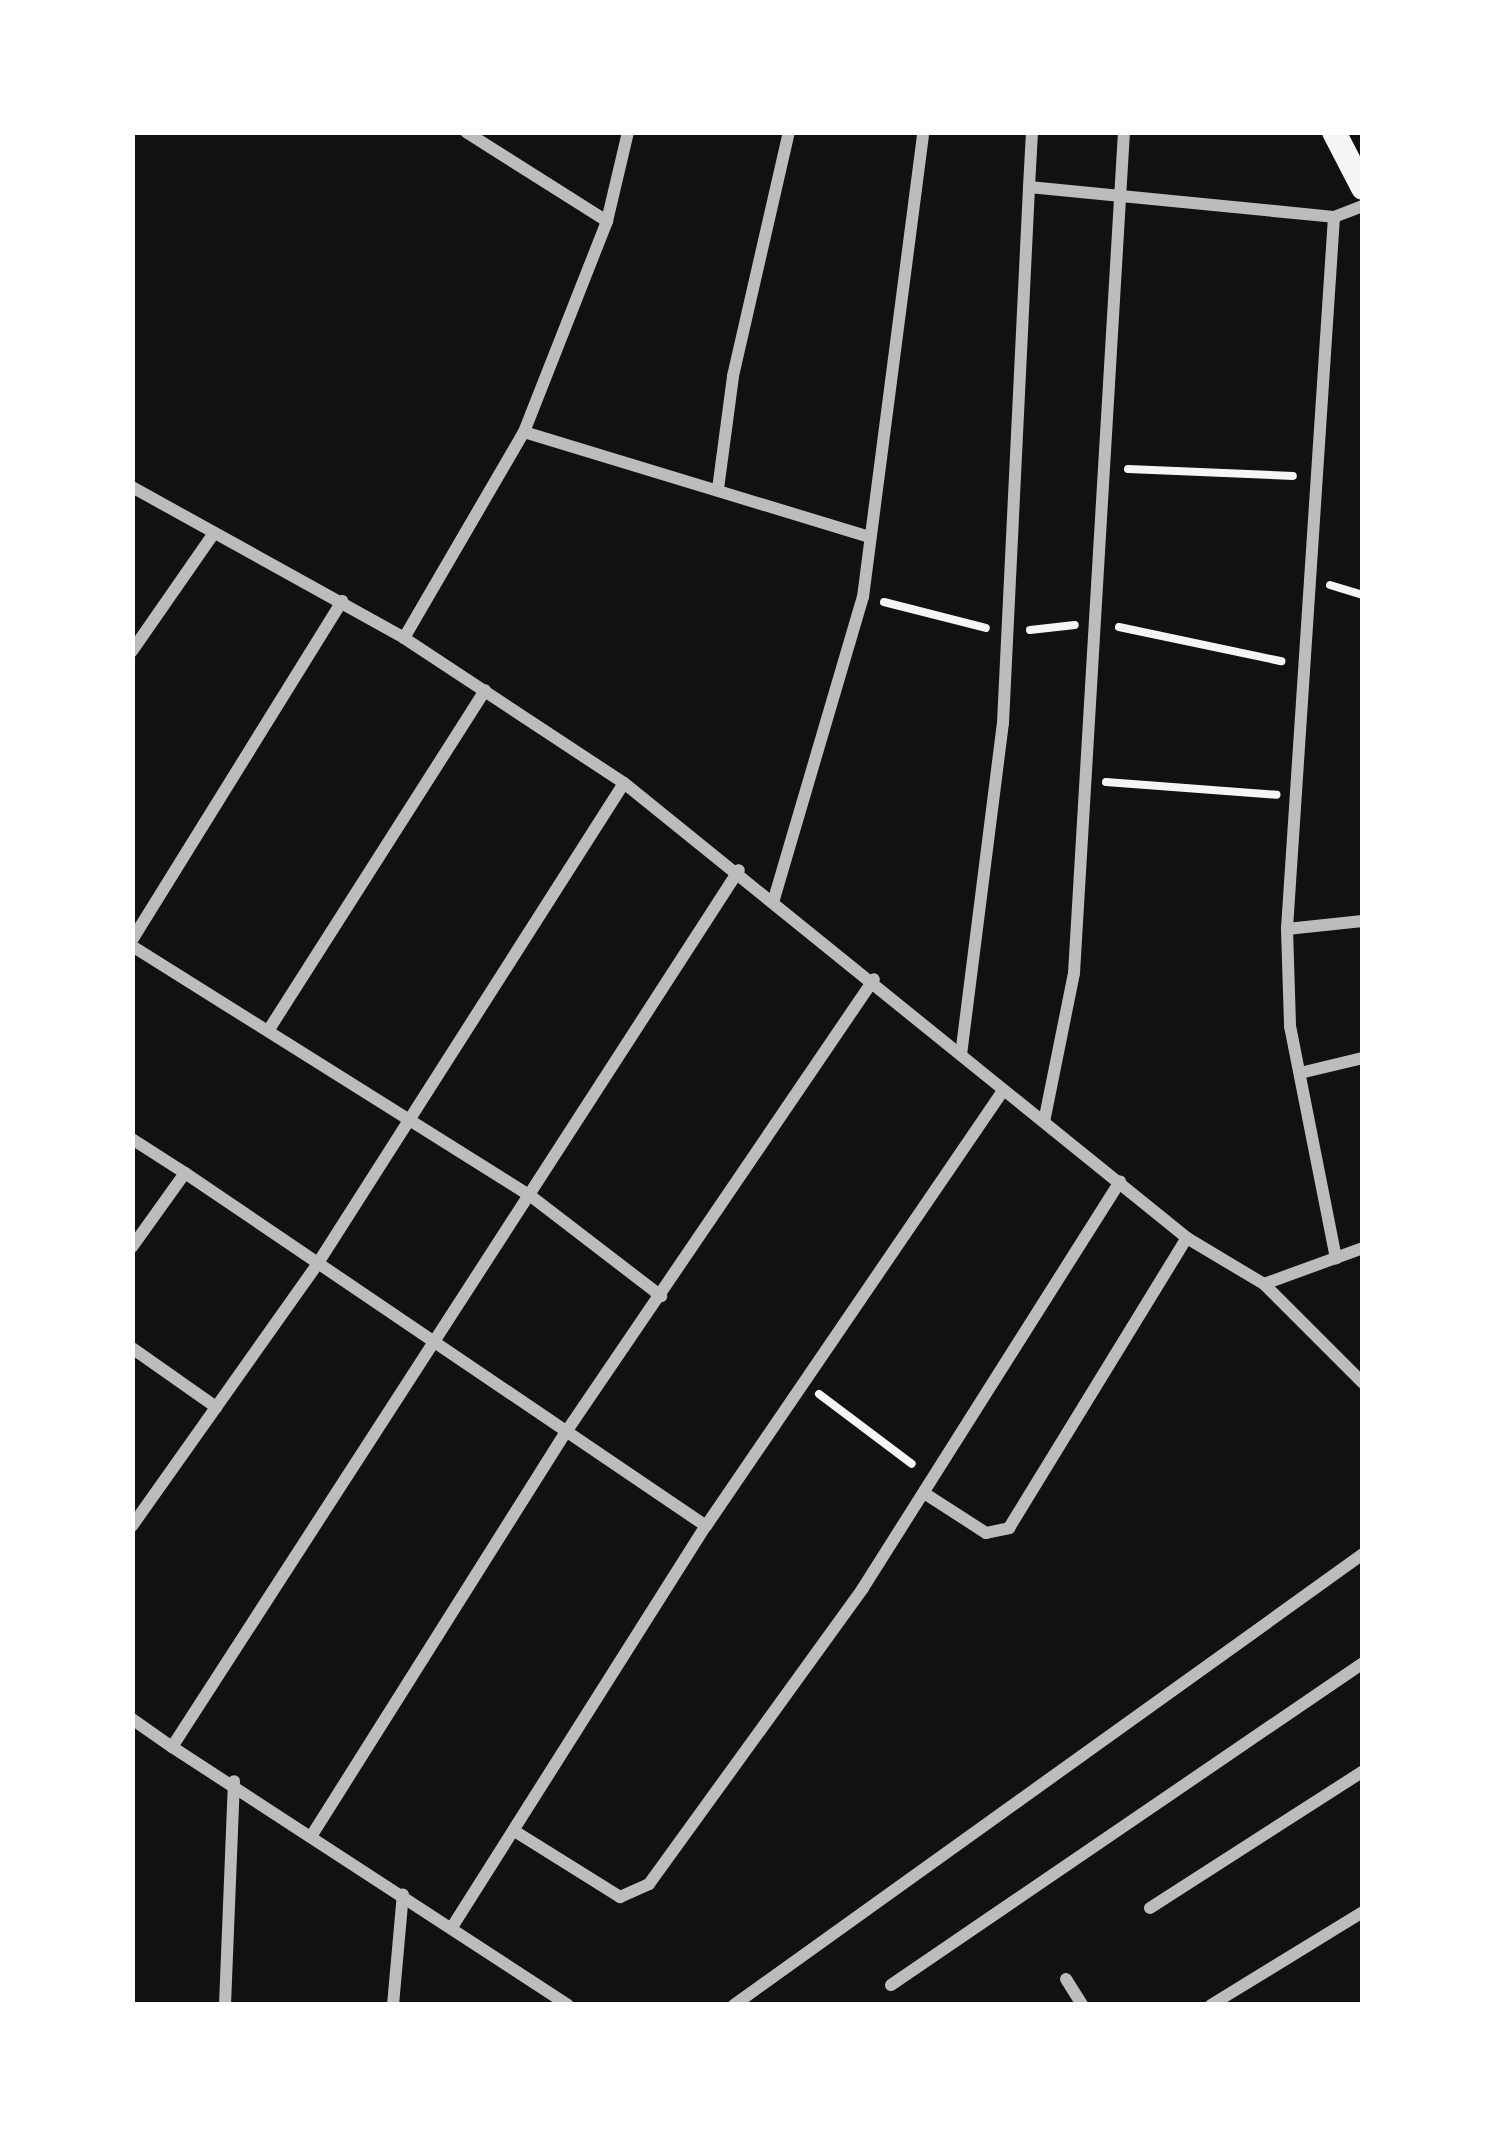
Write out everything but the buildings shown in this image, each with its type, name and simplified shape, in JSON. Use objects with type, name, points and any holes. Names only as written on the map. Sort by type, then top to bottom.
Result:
[{"type":"main road","points":[[1334,132],[1363,188]]},
{"type":"street","points":[[466,132],[607,221]]},
{"type":"street","points":[[404,638],[524,431],[607,221],[628,132]]},
{"type":"street","points":[[718,489],[734,376],[789,132]]},
{"type":"street","points":[[774,899],[822,757],[863,597],[923,132]]},
{"type":"street","points":[[961,1055],[1003,723],[1032,132]]},
{"type":"street","points":[[1044,1122],[1074,973],[1124,132]]},
{"type":"street","points":[[1029,187],[1334,217],[1363,206]]},
{"type":"street","points":[[1334,217],[1312,477],[1287,929],[1300,1073],[1336,1258]]},
{"type":"street","points":[[524,431],[870,537]]},
{"type":"street","points":[[132,487],[404,638],[623,784],[739,870],[874,979],[1001,1092],[1187,1238],[1264,1284],[1363,1383]]},
{"type":"street","points":[[132,651],[214,533]]},
{"type":"street","points":[[342,602],[132,943],[532,1197],[661,1296]]},
{"type":"street","points":[[268,1031],[485,690]]},
{"type":"street","points":[[132,1526],[318,1263],[623,784]]},
{"type":"street","points":[[172,1747],[532,1197],[739,870]]},
{"type":"street","points":[[1287,929],[1363,921]]},
{"type":"street","points":[[312,1835],[564,1435],[874,979]]},
{"type":"street","points":[[1300,1073],[1363,1058]]},
{"type":"street","points":[[454,1924],[706,1526],[808,1386],[1001,1092]]},
{"type":"street","points":[[132,1139],[435,1342],[564,1435],[706,1526]]},
{"type":"street","points":[[132,1247],[185,1173]]},
{"type":"street","points":[[516,1832],[620,1897],[640,1892],[736,1770],[933,1480],[1120,1182]]},
{"type":"street","points":[[924,1493],[986,1533],[1009,1528],[1187,1238]]},
{"type":"street","points":[[1264,1284],[1363,1248]]},
{"type":"street","points":[[132,1348],[216,1407]]},
{"type":"street","points":[[734,2005],[1363,1554]]},
{"type":"street","points":[[891,1985],[1363,1663]]},
{"type":"street","points":[[132,1719],[454,1924],[568,2005]]},
{"type":"street","points":[[1150,1908],[1363,1771]]},
{"type":"street","points":[[225,2005],[234,1781]]},
{"type":"street","points":[[393,2005],[403,1894]]},
{"type":"street","points":[[1211,2005],[1363,1912]]},
{"type":"street","points":[[1066,1979],[1082,2005]]},
{"type":"path","points":[[1102,468],[1312,477]]},
{"type":"path","points":[[1087,781],[1296,796]]},
{"type":"path","points":[[808,1386],[933,1480]]}]
